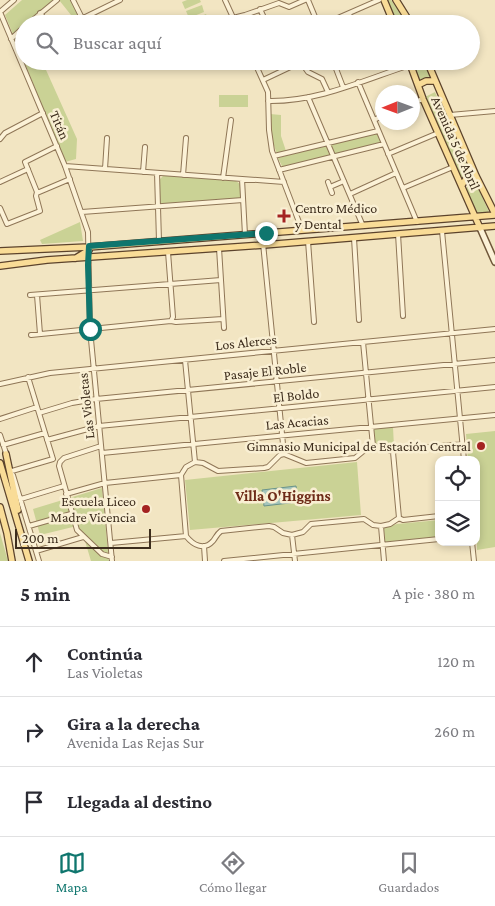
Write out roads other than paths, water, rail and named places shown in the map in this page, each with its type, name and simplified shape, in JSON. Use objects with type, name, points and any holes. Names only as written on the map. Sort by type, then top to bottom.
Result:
[{"type":"main road","points":[[396,0],[406,15]]},
{"type":"main road","points":[[402,0],[408,15]]},
{"type":"main road","points":[[382,1],[389,15]]},
{"type":"main road","name":"Avenida 5 de Abril","points":[[413,70],[418,85]]},
{"type":"main road","name":"Avenida 5 de Abril","points":[[431,70],[476,176],[495,215]]},
{"type":"main road","points":[[418,85],[426,80],[435,80]]},
{"type":"main road","name":"Avenida 5 de Abril","points":[[420,91],[495,262]]},
{"type":"main road","points":[[462,186],[466,179],[476,176]]},
{"type":"main road","points":[[0,251],[89,248],[495,215]]},
{"type":"main road","points":[[0,266],[74,258],[495,226]]},
{"type":"main road","points":[[74,258],[89,248]]},
{"type":"main road","points":[[6,454],[22,536]]},
{"type":"main road","points":[[0,463],[29,561]]},
{"type":"main road","points":[[0,507],[16,561]]},
{"type":"main road","points":[[7,533],[12,561]]},
{"type":"street","points":[[0,12],[14,0]]},
{"type":"street","points":[[40,13],[57,0]]},
{"type":"street","points":[[73,0],[80,15]]},
{"type":"street","points":[[225,0],[232,15]]},
{"type":"street","points":[[245,15],[281,2],[289,7],[307,0],[314,15]]},
{"type":"street","points":[[88,15],[116,1]]},
{"type":"street","points":[[348,14],[382,1]]},
{"type":"street","points":[[260,9],[263,15]]},
{"type":"street","name":"Titán","points":[[0,12],[15,48]]},
{"type":"street","points":[[11,39],[15,36]]},
{"type":"street","name":"Titán","points":[[25,70],[57,146],[82,212],[88,232],[89,248]]},
{"type":"street","points":[[258,70],[268,92],[269,130],[274,156],[302,231]]},
{"type":"street","points":[[263,80],[284,70]]},
{"type":"street","points":[[307,70],[322,78],[328,92]]},
{"type":"street","points":[[336,70],[343,87]]},
{"type":"street","points":[[268,101],[294,100],[328,92],[391,70]]},
{"type":"street","points":[[358,82],[417,222]]},
{"type":"street","points":[[308,97],[364,226]]},
{"type":"street","points":[[450,115],[495,111]]},
{"type":"street","points":[[0,139],[5,133],[43,113]]},
{"type":"street","points":[[223,178],[231,120]]},
{"type":"street","points":[[274,156],[378,131]]},
{"type":"street","points":[[388,154],[438,133]]},
{"type":"street","points":[[105,169],[107,138]]},
{"type":"street","points":[[183,175],[186,138]]},
{"type":"street","points":[[279,170],[384,144]]},
{"type":"street","points":[[0,208],[6,223],[9,224],[38,212],[40,209],[36,197],[38,193],[26,160],[57,146]]},
{"type":"street","points":[[143,172],[145,147]]},
{"type":"street","points":[[65,166],[284,182]]},
{"type":"street","points":[[403,188],[453,167]]},
{"type":"street","points":[[0,182],[28,169]]},
{"type":"street","points":[[157,173],[159,241]]},
{"type":"street","points":[[350,194],[396,173]]},
{"type":"street","points":[[38,193],[70,179]]},
{"type":"street","points":[[242,179],[245,235]]},
{"type":"street","points":[[330,187],[344,181]]},
{"type":"street","points":[[328,182],[332,193]]},
{"type":"street","points":[[82,212],[243,200]]},
{"type":"street","points":[[442,231],[464,456]]},
{"type":"street","points":[[262,233],[284,454]]},
{"type":"street","points":[[398,234],[403,316]]},
{"type":"street","points":[[354,238],[359,320]]},
{"type":"street","points":[[308,241],[314,322]]},
{"type":"street","name":"Las Violetas","points":[[89,248],[90,329],[112,560]]},
{"type":"street","points":[[219,248],[224,328]]},
{"type":"street","points":[[168,252],[173,317],[171,321]]},
{"type":"street","points":[[30,295],[221,280]]},
{"type":"street","points":[[37,295],[40,334]]},
{"type":"street","points":[[31,335],[171,321],[223,319]]},
{"type":"street","name":"Los Alerces","points":[[0,384],[28,377],[94,369],[495,329]]},
{"type":"street","points":[[363,342],[374,446]]},
{"type":"street","points":[[184,360],[195,462]]},
{"type":"street","name":"Pasaje El Roble","points":[[39,413],[96,398],[495,360]]},
{"type":"street","points":[[28,377],[53,459]]},
{"type":"street","name":"El Boldo","points":[[47,440],[99,426],[495,387]]},
{"type":"street","points":[[0,419],[37,407]]},
{"type":"street","name":"Las Acacias","points":[[102,453],[495,415]]},
{"type":"street","points":[[3,445],[45,433]]},
{"type":"street","points":[[0,435],[39,561]]},
{"type":"street","points":[[399,518],[390,524],[381,526],[373,525],[364,519],[311,524],[299,534],[292,535],[269,526],[221,531],[209,545],[200,546],[186,536],[181,475],[186,467],[195,462],[203,463],[218,472],[268,467],[280,455],[284,454],[306,463],[355,458],[366,449],[374,446],[393,452],[396,450],[463,444]]},
{"type":"street","points":[[101,446],[64,458],[60,462],[59,468],[77,530],[102,554],[112,560]]},
{"type":"street","points":[[393,452],[399,518]]},
{"type":"street","points":[[12,471],[53,459],[60,462]]},
{"type":"street","points":[[66,494],[105,483],[181,475]]},
{"type":"street","points":[[21,499],[64,486]]},
{"type":"street","points":[[29,526],[71,514]]},
{"type":"street","points":[[399,518],[402,520],[435,516]]},
{"type":"street","points":[[381,526],[384,561]]},
{"type":"street","points":[[292,535],[295,561]]},
{"type":"street","points":[[111,543],[186,536]]},
{"type":"street","points":[[36,551],[83,537]]},
{"type":"street","points":[[224,561],[435,539]]},
{"type":"street","points":[[204,546],[205,561]]},
{"type":"street","points":[[472,546],[474,561]]},
{"type":"water","points":[[296,486],[298,502],[264,506],[262,490]]},
{"type":"place","name":"Centro Médico y Dental","points":[[284,216]]},
{"type":"place","name":"Gimnasio Municipal de Estación Central","points":[[481,446]]},
{"type":"place","name":"Escuela Liceo Madre Vicencia","points":[[146,509]]},
{"type":"district","name":"Villa O'Higgins","points":[[283,496]]}]
